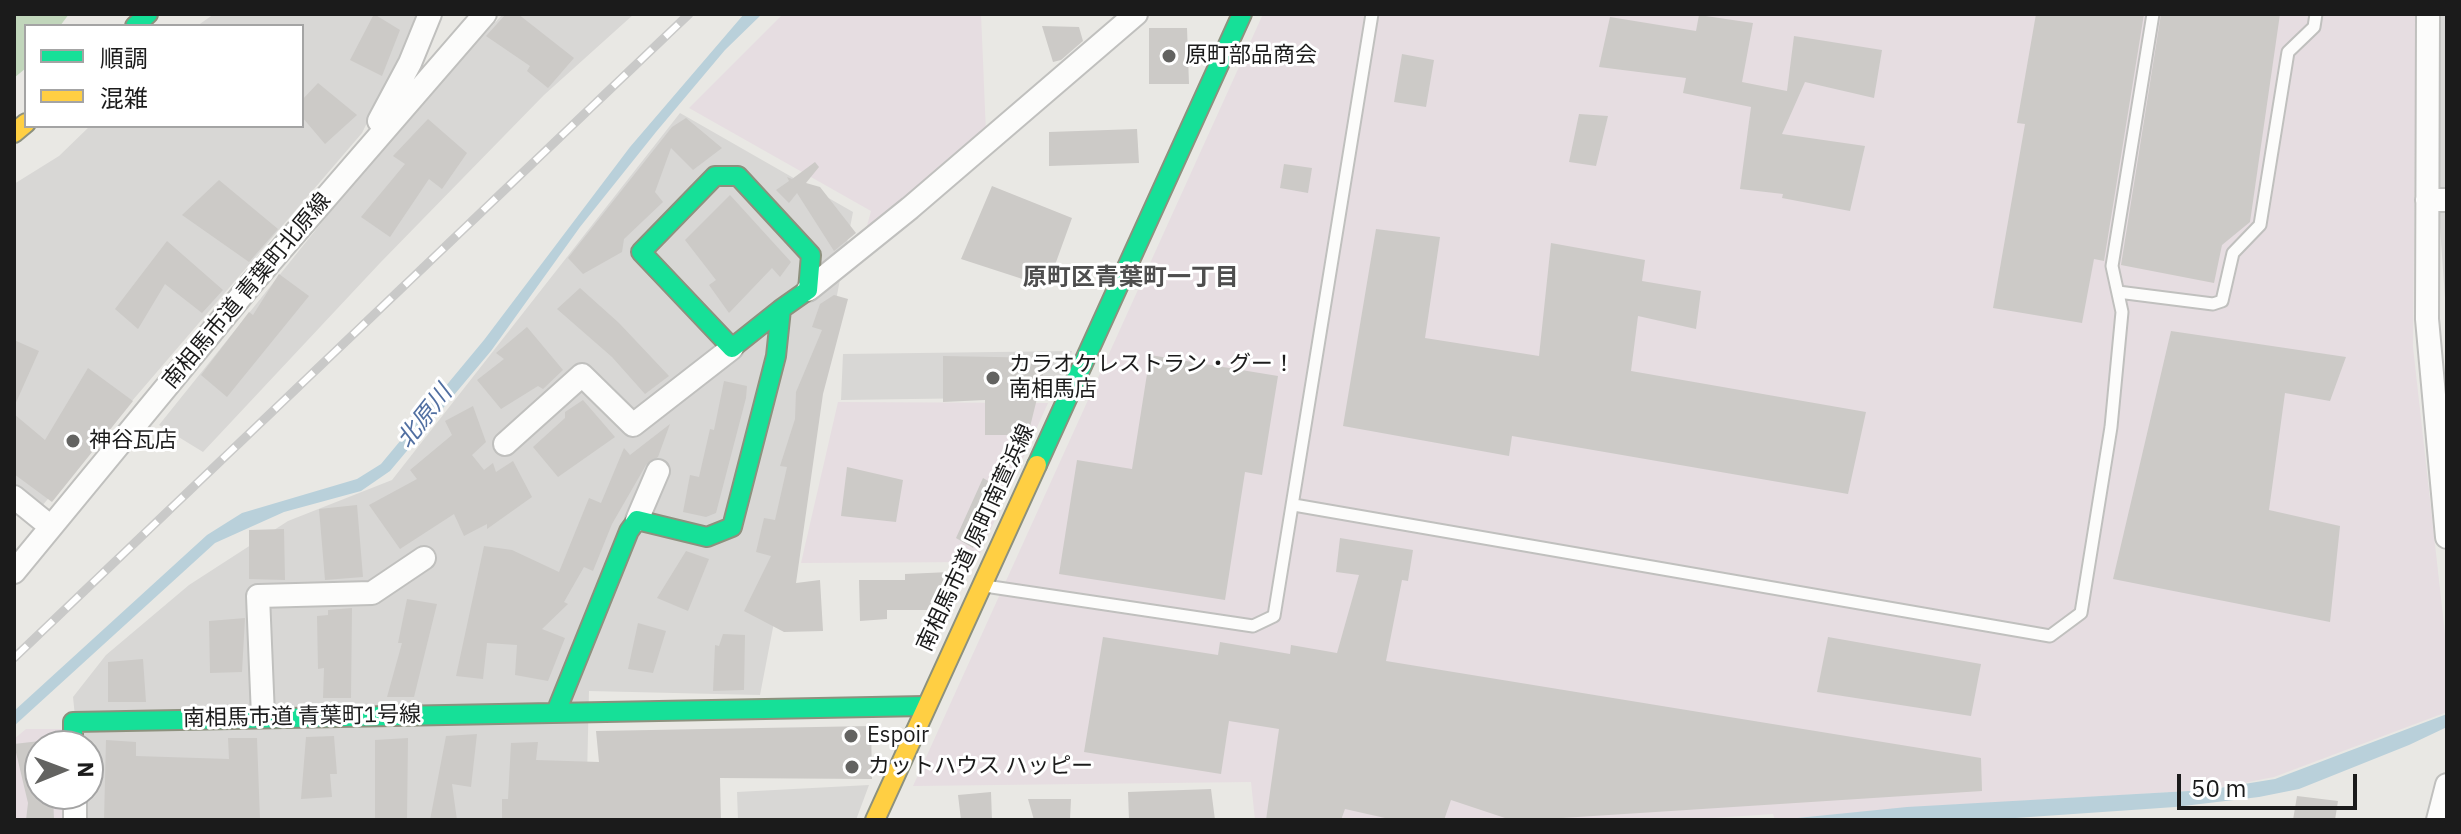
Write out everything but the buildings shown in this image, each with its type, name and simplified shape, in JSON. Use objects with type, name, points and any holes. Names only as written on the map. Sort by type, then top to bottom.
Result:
[{"type":"street","points":[[371,144],[430,14]]},
{"type":"street","name":"南相馬市道 青葉町北原線","points":[[14,572],[371,144],[485,14]]},
{"type":"street","points":[[505,444],[582,375],[633,425],[910,208],[1136,14]]},
{"type":"street","name":"南相馬市道 原町南萱浜線","points":[[875,820],[1242,14]]},
{"type":"street","points":[[2428,14],[2437,39],[2437,200],[2427,319],[2447,537]]},
{"type":"street","points":[[732,348],[641,252],[715,176],[738,176],[811,255],[808,290]]},
{"type":"street","points":[[637,520],[707,537],[732,527],[776,356],[781,309]]},
{"type":"street","points":[[556,712],[629,531],[637,520],[658,471]]},
{"type":"street","points":[[14,497],[51,527]]},
{"type":"street","points":[[263,716],[258,596],[372,593],[424,558]]},
{"type":"street","name":"南相馬市道 青葉町1号線","points":[[73,730],[73,722],[263,716],[925,706]]},
{"type":"street","points":[[2438,820],[2447,785]]},
{"type":"lane","points":[[981,585],[1026,595],[1253,626],[1274,616],[1372,14]]},
{"type":"lane","points":[[1294,505],[2050,636],[2081,613],[2111,427],[2122,312],[2112,266],[2153,14]]},
{"type":"lane","points":[[2118,292],[2213,304],[2222,301],[2233,253],[2260,225],[2288,52],[2314,27],[2316,14]]},
{"type":"shaded area","points":[[214,14],[421,14],[362,133],[41,507],[14,483],[14,184],[59,156],[88,128],[304,128],[304,24],[200,24]]},
{"type":"shaded area","points":[[503,14],[634,14],[544,95],[380,263],[203,452],[159,425],[400,125]]},
{"type":"shaded area","points":[[783,14],[981,14],[986,133],[864,237],[871,211],[689,108]]},
{"type":"shaded area","points":[[1263,14],[2416,14],[2413,347],[2446,643],[2447,712],[2274,777],[2207,790],[1903,808],[1775,820],[1773,814],[1683,820],[1255,820],[1251,782],[913,786]]},
{"type":"shaded area","points":[[2438,14],[2447,14],[2447,326],[2437,185]]},
{"type":"shaded area","points":[[680,113],[853,212],[760,695],[589,691],[586,820],[86,820],[85,810],[104,810],[104,730],[76,730],[73,697],[106,655],[189,585],[288,521],[392,480]]},
{"type":"shaded area","points":[[1072,351],[1055,397],[841,400],[843,354]]},
{"type":"shaded area","points":[[838,402],[1048,403],[976,562],[801,563]]},
{"type":"shaded area","points":[[24,731],[24,810],[66,810],[66,820],[14,820],[14,739]]},
{"type":"shaded area","points":[[869,785],[856,820],[738,820],[737,792]]},
{"type":"green space","points":[[14,14],[69,14],[62,24],[24,24],[24,70],[14,78]]},
{"type":"water","name":"北原川","points":[[744,14],[762,14],[725,50],[656,132],[580,227],[491,351],[390,471],[361,491],[284,512],[215,543],[14,726],[14,711],[207,535],[242,513],[357,479],[381,464],[484,340],[630,147]]},
{"type":"water","points":[[2447,714],[2447,727],[2409,745],[2299,789],[2259,797],[2175,807],[2001,819],[1777,820],[1907,807],[2207,790],[2275,779]]},
{"type":"railway","points":[[14,658],[689,14]]},
{"type":"traffic: fast","points":[[137,24],[148,14]]},
{"type":"traffic: fast","points":[[1037,465],[1242,14]]},
{"type":"traffic: fast","points":[[556,712],[629,531],[637,520],[707,537],[732,527],[776,356],[781,309],[808,290],[811,255],[738,176],[715,176],[641,252],[732,348],[781,309]]},
{"type":"traffic: fast","points":[[73,730],[73,722],[925,706]]},
{"type":"traffic: slow","points":[[14,133],[24,125]]},
{"type":"traffic: slow","points":[[875,820],[1037,465]]},
{"type":"place","name":"原町部品商会","points":[[1169,56]]},
{"type":"place","name":"カラオケレストラン・グー！ 南相馬店","points":[[993,378]]},
{"type":"place","name":"神谷瓦店","points":[[73,441]]},
{"type":"place","name":"Espoir","points":[[851,736]]},
{"type":"place","name":"カットハウス ハッピー","points":[[852,767]]},
{"type":"district","name":"原町区青葉町一丁目","points":[[1131,278]]}]
